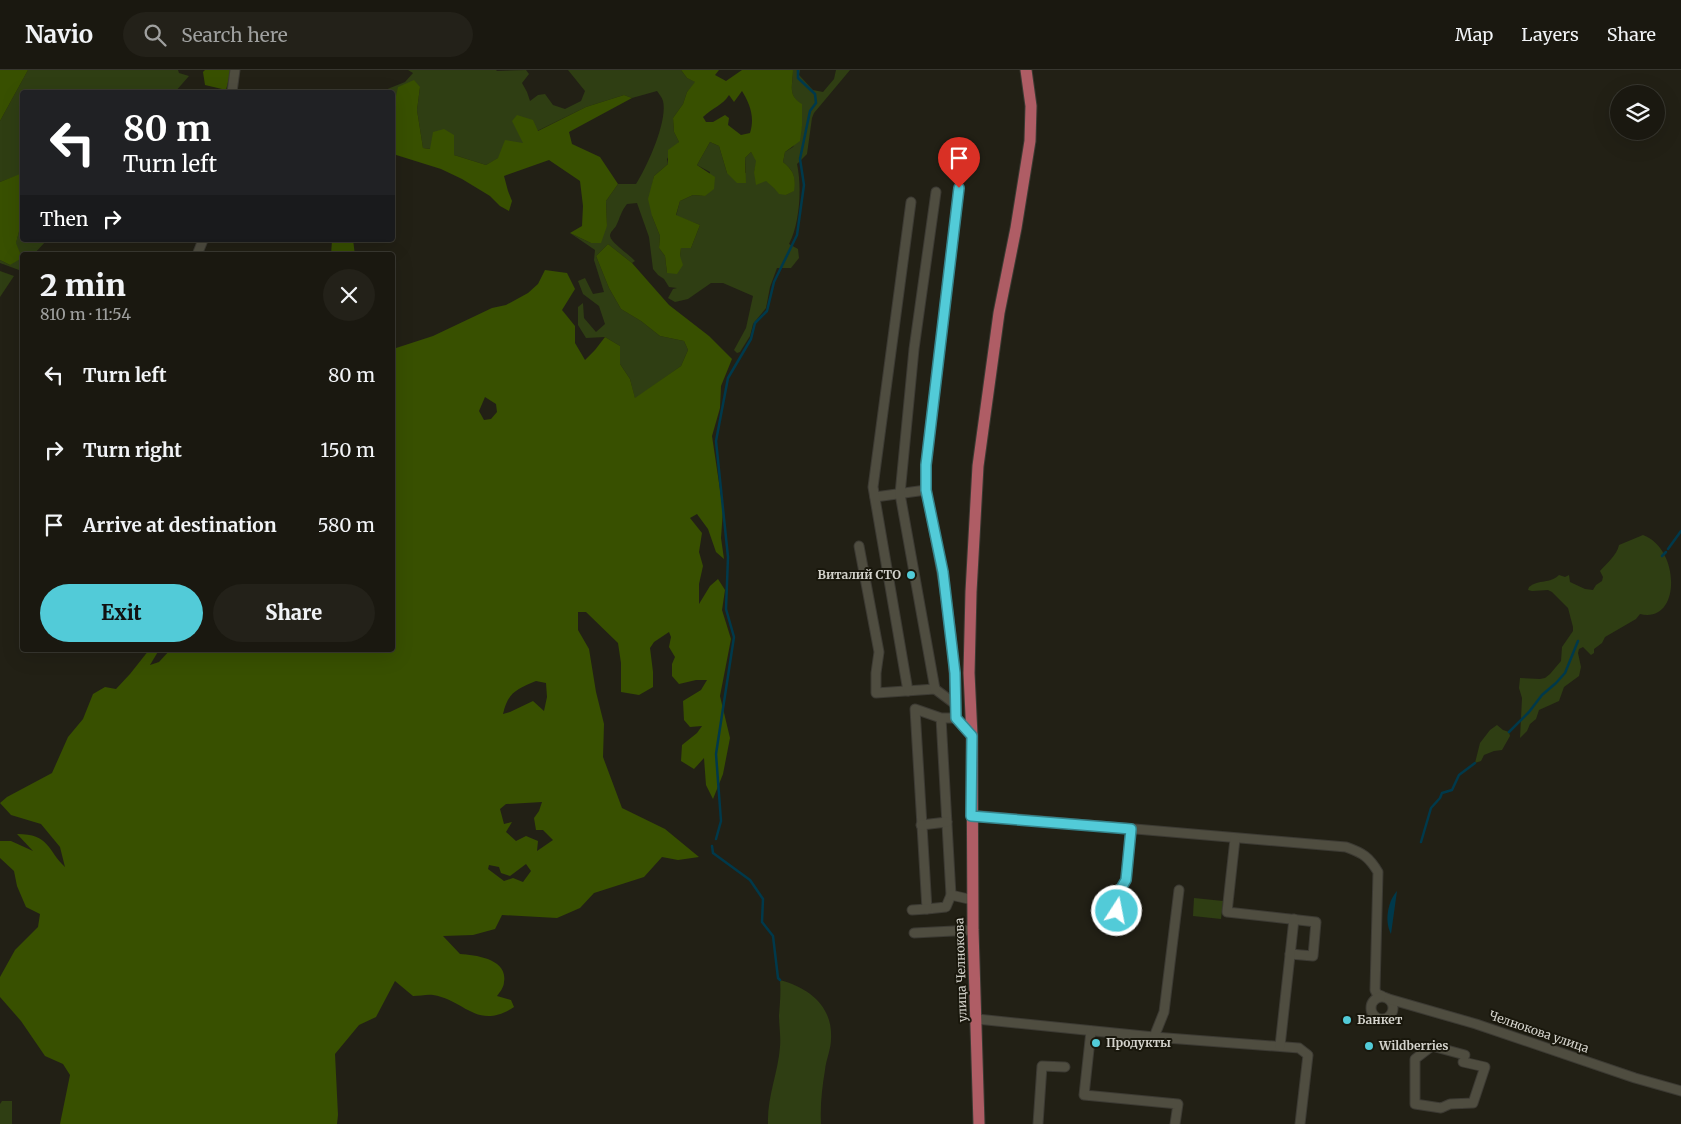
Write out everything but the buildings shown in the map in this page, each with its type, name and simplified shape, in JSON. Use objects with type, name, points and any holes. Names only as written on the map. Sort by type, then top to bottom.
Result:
[{"type":"main road","name":"улица Челнокова","points":[[979,1124],[971,816],[972,736],[969,673],[971,592],[978,466],[999,313],[1016,228],[1030,141],[1031,106],[1026,70]]},
{"type":"street","points":[[232,90],[235,70]]},
{"type":"street","points":[[959,188],[926,465],[926,490],[943,572],[955,673],[956,718],[972,736]]},
{"type":"street","points":[[935,689],[900,494],[914,349],[936,192]]},
{"type":"street","points":[[908,691],[873,488],[911,202]]},
{"type":"street","points":[[875,497],[926,490]]},
{"type":"street","points":[[859,546],[879,652],[876,693],[935,689],[955,704]]},
{"type":"street","points":[[927,909],[915,710],[941,718],[956,718]]},
{"type":"street","points":[[912,910],[946,907],[951,895],[941,718]]},
{"type":"street","points":[[971,816],[1235,839],[1227,912],[1316,922],[1313,956],[1290,954]]},
{"type":"street","points":[[921,825],[947,822]]},
{"type":"street","points":[[1117,911],[1117,895],[1126,880],[1131,829]]},
{"type":"street","name":"Челнокова улица","points":[[1235,839],[1346,847],[1360,852],[1371,861],[1378,872],[1375,990],[1377,994],[1468,1022],[1635,1078],[1681,1090]]},
{"type":"street","points":[[1154,1037],[1164,1012],[1179,890]]},
{"type":"street","points":[[951,895],[973,900]]},
{"type":"street","points":[[1280,1046],[1294,919]]},
{"type":"street","points":[[914,933],[973,930]]},
{"type":"street","points":[[977,1019],[1154,1037],[1299,1048],[1308,1055],[1300,1124]]},
{"type":"street","points":[[1091,1031],[1084,1096],[1178,1104],[1175,1124]]},
{"type":"street","points":[[1432,1046],[1464,1058],[1484,1067],[1473,1103],[1450,1104],[1441,1108],[1415,1104],[1415,1059],[1432,1046]]},
{"type":"street","points":[[1038,1124],[1042,1066],[1065,1067]]},
{"type":"green space","points":[[0,70],[28,70],[0,121]]},
{"type":"green space","points":[[28,70],[178,70],[179,73],[189,76],[177,90],[20,90],[20,175],[0,182],[0,121]]},
{"type":"green space","points":[[205,70],[231,70],[226,90],[205,85],[203,72]]},
{"type":"green space","points":[[408,70],[526,70],[529,74],[522,83],[530,101],[538,95],[545,94],[553,105],[565,109],[581,101],[585,91],[568,70],[681,70],[687,78],[696,82],[687,92],[683,104],[673,118],[674,132],[679,142],[667,159],[668,164],[654,176],[652,186],[652,216],[660,236],[659,248],[665,256],[667,273],[680,256],[681,248],[691,248],[700,225],[676,216],[680,201],[693,195],[705,196],[710,172],[697,165],[710,142],[719,146],[727,173],[746,173],[745,158],[751,152],[757,161],[754,172],[786,195],[793,191],[794,182],[792,171],[783,162],[785,152],[793,147],[802,126],[802,105],[794,97],[792,89],[793,70],[800,70],[799,75],[813,90],[823,92],[834,79],[836,70],[850,70],[814,113],[807,154],[797,164],[799,173],[798,215],[789,244],[798,249],[799,258],[791,268],[777,268],[770,287],[766,308],[753,324],[750,336],[740,352],[737,353],[734,350],[746,328],[753,296],[723,283],[711,283],[688,299],[675,302],[668,298],[673,289],[677,288],[669,287],[664,279],[653,269],[649,237],[637,203],[627,204],[625,207],[610,236],[613,242],[635,261],[632,263],[608,244],[596,256],[609,288],[621,309],[641,321],[660,336],[684,341],[688,350],[681,366],[635,399],[630,379],[620,364],[620,346],[605,337],[586,338],[578,325],[578,307],[583,303],[584,318],[596,332],[605,324],[599,306],[583,294],[578,281],[585,278],[593,294],[604,292],[594,260],[595,250],[570,233],[591,243],[607,226],[606,201],[618,184],[636,184],[646,167],[660,132],[664,110],[663,101],[657,91],[632,98],[624,95],[586,107],[537,131],[524,144],[486,165],[454,155],[454,135],[431,149],[423,148],[417,110],[420,87],[395,108],[395,90],[385,90],[405,82],[413,73]]},
{"type":"green space","points":[[681,70],[719,70],[715,75],[726,81],[742,70],[793,70],[792,89],[794,97],[802,104],[802,126],[800,141],[785,152],[783,162],[792,171],[795,182],[794,191],[786,195],[779,194],[766,181],[756,185],[754,172],[756,161],[751,152],[745,158],[746,183],[737,183],[727,173],[719,146],[710,142],[697,165],[715,177],[714,189],[705,196],[693,195],[680,201],[676,215],[700,225],[691,248],[681,248],[680,256],[683,265],[677,274],[667,273],[665,256],[659,248],[660,236],[648,199],[654,176],[668,164],[668,150],[679,142],[674,132],[673,118],[683,104],[687,92],[695,82],[687,78]],"holes":[[[742,91],[752,116],[750,133],[741,135],[728,125],[729,118],[725,115],[713,122],[706,122],[703,117],[729,95],[734,102]]]},
{"type":"green space","points":[[414,80],[420,87],[417,110],[423,148],[430,149],[433,132],[444,129],[454,135],[454,155],[486,165],[498,158],[505,140],[523,143],[512,121],[517,115],[533,120],[538,131],[586,107],[624,95],[632,98],[569,132],[572,144],[600,157],[618,184],[606,201],[607,226],[601,243],[591,243],[570,233],[582,226],[583,206],[580,181],[549,160],[504,176],[512,201],[509,211],[500,206],[490,196],[462,179],[441,169],[395,155],[395,101],[398,87]]},
{"type":"green space","points":[[20,174],[20,228],[16,243],[20,259],[10,265],[0,260],[0,182]]},
{"type":"green space","points":[[20,228],[20,242],[45,242],[36,252],[20,252],[19,270],[0,263],[0,260],[10,265]]},
{"type":"green space","points":[[332,242],[353,242],[355,252],[331,252]]},
{"type":"green space","points":[[608,244],[632,263],[669,305],[709,336],[732,359],[721,386],[720,408],[712,436],[723,510],[721,538],[724,559],[716,552],[708,529],[697,514],[690,518],[702,533],[699,552],[703,566],[699,584],[699,604],[710,586],[718,579],[725,590],[722,610],[731,639],[720,696],[730,738],[723,774],[713,799],[706,785],[704,758],[694,769],[681,761],[682,745],[697,733],[702,726],[690,727],[684,720],[683,701],[701,690],[707,680],[696,680],[679,684],[672,676],[672,664],[675,657],[669,647],[671,637],[669,632],[654,642],[650,648],[653,687],[639,695],[621,692],[621,663],[618,643],[586,612],[578,612],[578,630],[589,649],[596,692],[604,724],[603,757],[622,808],[665,829],[699,857],[678,860],[662,857],[644,877],[594,893],[580,908],[557,918],[502,915],[495,929],[473,935],[443,936],[460,954],[482,957],[496,963],[501,968],[504,974],[504,984],[497,996],[511,1000],[514,1007],[501,1014],[481,1015],[444,998],[431,995],[413,996],[395,981],[376,1017],[359,1025],[335,1054],[337,1124],[60,1124],[70,1075],[63,1064],[45,1056],[21,1021],[0,997],[0,977],[15,950],[38,927],[40,914],[26,907],[17,886],[14,871],[0,858],[0,841],[11,841],[33,851],[17,834],[36,837],[47,844],[65,867],[60,847],[41,824],[11,815],[0,803],[7,797],[52,773],[68,737],[83,719],[93,694],[105,687],[116,689],[147,652],[158,652],[150,665],[159,662],[168,652],[395,652],[395,348],[433,336],[492,308],[506,305],[528,293],[538,284],[545,270],[567,273],[575,289],[562,310],[575,326],[575,343],[585,360],[605,337],[620,346],[620,364],[630,379],[635,398],[681,366],[688,350],[684,341],[660,336],[641,321],[621,309],[609,288],[596,256]],"holes":[[[485,397],[496,404],[497,412],[491,419],[484,420],[479,411]],[[536,681],[546,683],[547,697],[544,711],[533,701],[503,714],[514,692]],[[542,802],[534,818],[536,830],[543,830],[553,840],[537,851],[538,841],[526,836],[516,841],[506,832],[512,822],[504,824],[500,809],[506,804]],[[526,864],[531,871],[523,882],[513,878],[504,881],[488,869],[489,865],[499,867],[501,873],[510,876]]]},
{"type":"green space","points":[[0,271],[14,276],[0,297]]},
{"type":"green space","points":[[1643,535],[1655,543],[1664,555],[1670,569],[1671,584],[1669,597],[1663,608],[1653,614],[1640,614],[1636,619],[1605,637],[1591,655],[1583,647],[1579,649],[1581,667],[1579,676],[1564,687],[1559,701],[1539,710],[1536,719],[1520,738],[1522,698],[1519,688],[1520,678],[1540,679],[1550,674],[1561,661],[1562,647],[1573,631],[1568,608],[1552,592],[1548,590],[1532,591],[1528,590],[1529,587],[1552,580],[1559,575],[1565,577],[1569,575],[1570,582],[1585,589],[1593,590],[1602,581],[1603,577],[1600,571],[1614,556],[1619,545]]},
{"type":"green space","points":[[1497,725],[1509,732],[1510,736],[1502,750],[1484,755],[1481,761],[1475,763],[1480,743],[1490,730]]},
{"type":"green space","points":[[1194,898],[1223,901],[1221,919],[1193,916]]},
{"type":"green space","points":[[780,980],[791,983],[817,1000],[828,1017],[831,1027],[831,1043],[822,1090],[821,1124],[768,1124],[769,1104],[780,1047]]},
{"type":"green space","points":[[2,1101],[12,1101],[12,1124],[0,1124],[0,1104]]},
{"type":"water","points":[[1397,891],[1391,934],[1387,917],[1391,900]]},
{"type":"waterway","points":[[716,839],[721,821],[716,754],[734,637],[726,609],[728,557],[716,441],[728,378],[751,339],[755,323],[767,311],[774,282],[797,235],[804,185],[800,159],[810,111],[816,103],[815,94],[798,78],[798,70]]},
{"type":"waterway","points":[[1668,549],[1681,531]]},
{"type":"waterway","points":[[1662,556],[1666,552]]},
{"type":"waterway","points":[[1509,732],[1529,712],[1542,695],[1565,673],[1578,641]]},
{"type":"waterway","points":[[1421,842],[1431,808],[1442,793],[1452,790],[1459,775],[1475,763]]},
{"type":"waterway","points":[[712,846],[713,853],[750,880],[763,899],[762,922],[773,936],[778,978],[780,980]]},
{"type":"place","name":"Виталий СТО","points":[[911,575]]},
{"type":"place","name":"Банкет","points":[[1347,1020]]},
{"type":"place","name":"Продукты","points":[[1096,1043]]},
{"type":"place","name":"Wildberries","points":[[1369,1046]]},
{"type":"route","points":[[959,188],[926,465],[926,490],[943,572],[955,673],[956,718],[972,736],[971,816],[1131,829],[1126,880],[1117,895],[1117,911]]}]
